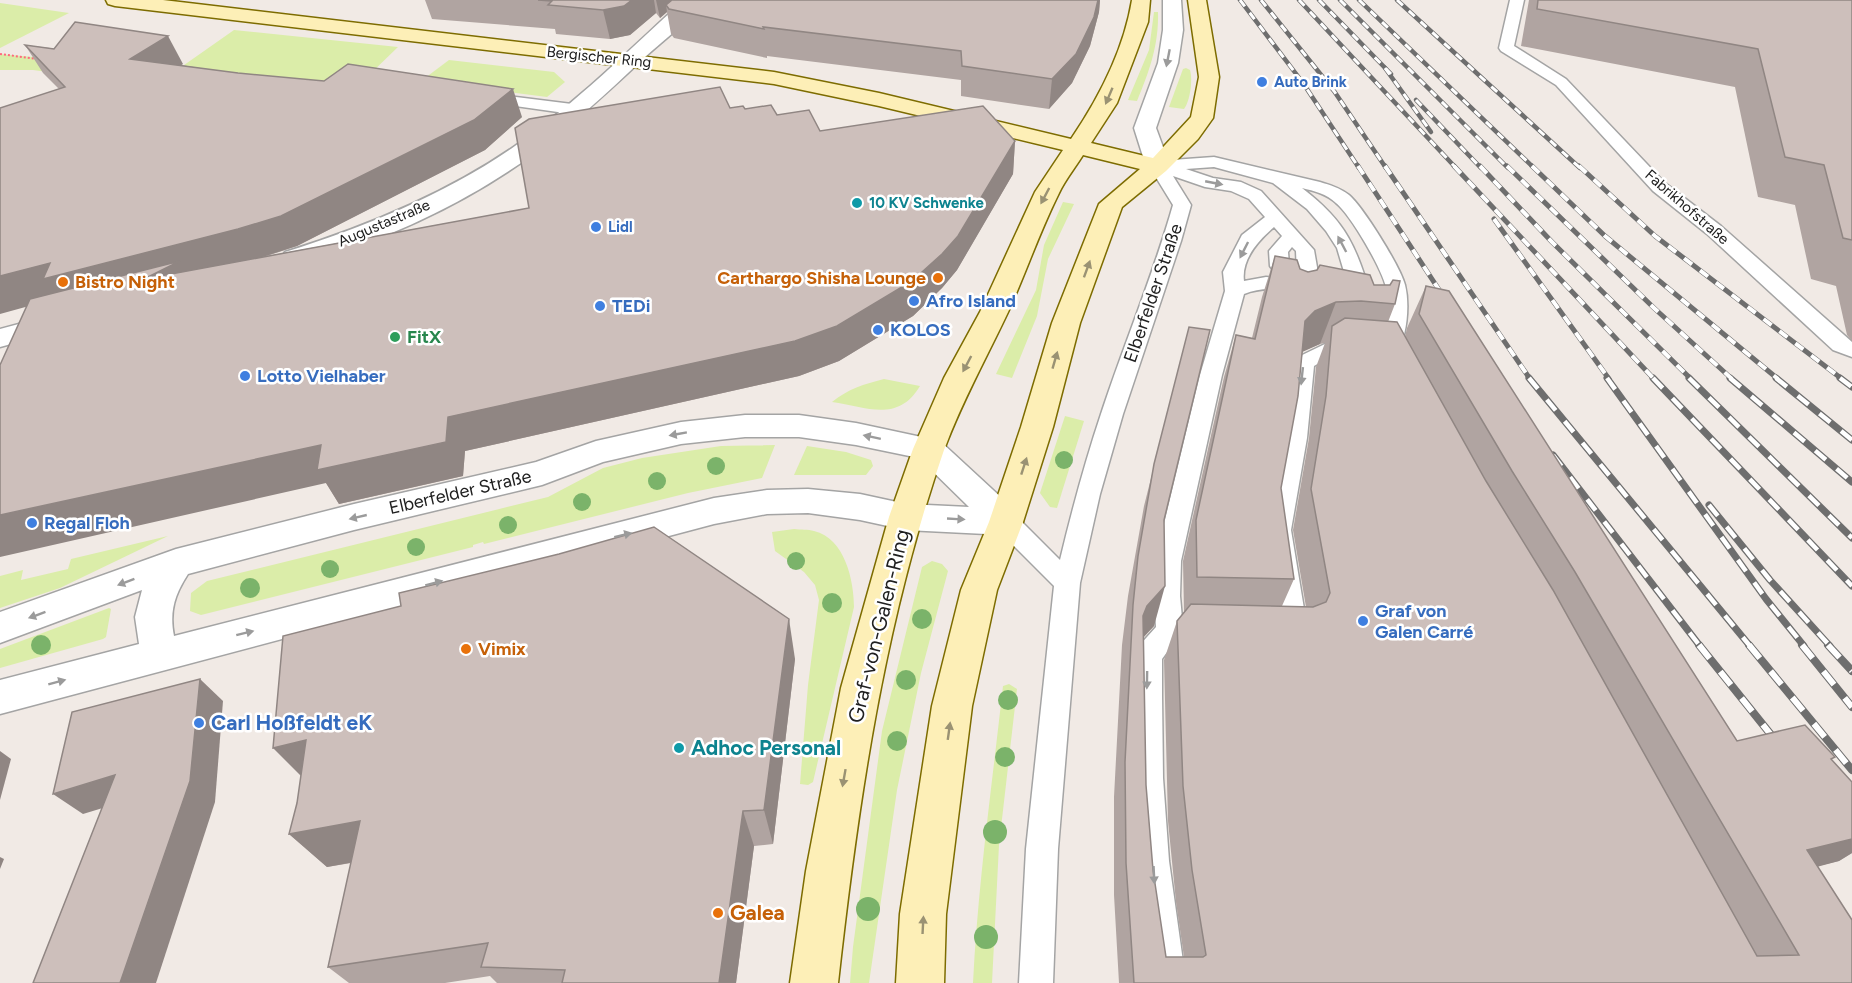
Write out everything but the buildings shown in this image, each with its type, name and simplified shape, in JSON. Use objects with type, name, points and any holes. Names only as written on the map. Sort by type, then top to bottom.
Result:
[{"type":"main road","name":"Bergischer Ring","points":[[115,0],[785,81],[1016,130],[1077,148]]},
{"type":"main road","points":[[906,517],[929,449],[959,378],[994,312],[1047,192],[1106,103],[1138,22],[1140,0]]},
{"type":"main road","points":[[1111,204],[1158,166],[1190,134],[1202,118],[1209,77],[1197,0]]},
{"type":"main road","points":[[1077,148],[1158,166]]},
{"type":"main road","points":[[920,983],[923,914],[952,706],[979,590],[1006,522],[1037,428],[1066,323],[1111,204],[1112,180],[1104,161],[1077,148]]},
{"type":"main road","name":"Graf-von-Galen-Ring","points":[[814,983],[828,871],[861,688],[906,517]]},
{"type":"street","name":"Augustastraße","points":[[275,263],[368,231],[474,181],[525,149],[630,61],[695,0]]},
{"type":"street","points":[[1158,166],[1145,128],[1168,63],[1173,30],[1172,0]]},
{"type":"street","points":[[0,338],[77,318]]},
{"type":"street","name":"Elberfelder Straße","points":[[0,628],[176,563],[354,517],[542,473],[596,452],[681,433],[745,426],[799,426],[856,434],[929,449]]},
{"type":"street","points":[[929,449],[1006,522]]},
{"type":"street","points":[[0,697],[714,511],[767,502],[808,501],[860,507],[906,517],[1006,522]]},
{"type":"street","points":[[161,655],[152,628],[153,610],[157,594],[176,563]]},
{"type":"lane","name":"Fabrikhofstraße","points":[[1517,0],[1506,48],[1561,82],[1659,188],[1714,230],[1840,345],[1852,350]]},
{"type":"lane","points":[[475,97],[572,109]]},
{"type":"lane","points":[[1158,166],[1214,162],[1279,179],[1319,186],[1344,199],[1356,214],[1395,283],[1396,326],[1392,365],[1325,351],[1304,363],[1296,438],[1280,530],[1294,633],[1271,633]]},
{"type":"lane","points":[[1158,166],[1211,183],[1234,186],[1254,195],[1266,206],[1274,218],[1305,250],[1308,273],[1297,296]]},
{"type":"lane","name":"Elberfelder Straße","points":[[1067,583],[1088,494],[1112,414],[1180,217],[1182,205],[1158,166]]},
{"type":"lane","points":[[1279,179],[1313,205],[1334,228],[1346,248],[1362,297],[1365,319]]},
{"type":"lane","points":[[1169,983],[1157,922],[1147,719],[1148,655],[1181,631],[1167,596],[1168,561],[1210,375],[1235,291],[1233,272],[1250,239],[1274,218]]},
{"type":"lane","points":[[1291,237],[1278,251],[1280,266],[1297,296]]},
{"type":"lane","points":[[1235,291],[1257,282],[1271,281],[1297,296],[1319,290]]},
{"type":"lane","points":[[1341,294],[1362,297]]},
{"type":"lane","points":[[1006,522],[1067,583],[1042,849],[1036,983]]},
{"type":"path","points":[[0,54],[44,60]]},
{"type":"green space","points":[[0,3],[69,13],[0,48]]},
{"type":"green space","points":[[1154,12],[1158,12],[1158,24],[1152,58],[1137,101],[1128,100],[1149,50]]},
{"type":"green space","points":[[234,30],[398,47],[336,107],[198,93],[33,70],[0,70],[0,54],[177,70]]},
{"type":"green space","points":[[449,60],[554,72],[565,82],[547,97],[421,81]]},
{"type":"green space","points":[[1183,69],[1190,70],[1191,79],[1186,105],[1184,109],[1169,107]]},
{"type":"green space","points":[[1063,202],[1074,204],[1048,259],[1037,316],[1012,378],[996,374],[1036,290],[1044,245]]},
{"type":"green space","points":[[884,379],[920,386],[911,398],[892,409],[869,409],[832,402],[856,388]]},
{"type":"green space","points":[[1065,416],[1084,421],[1057,508],[1050,507],[1040,493]]},
{"type":"green space","points":[[775,445],[762,478],[688,493],[484,544],[483,542],[473,547],[201,615],[190,611],[191,593],[207,581],[548,497],[603,468],[642,458],[721,446]]},
{"type":"green space","points":[[807,446],[846,452],[871,460],[873,466],[866,475],[794,475]]},
{"type":"green space","points":[[794,529],[814,531],[825,535],[833,542],[846,562],[854,597],[854,607],[813,782],[808,785],[800,784],[808,685],[819,600],[815,585],[804,572],[775,551],[772,532]]},
{"type":"green space","points":[[168,536],[60,588],[0,608],[0,576],[23,570],[21,580],[68,569],[71,559]]},
{"type":"green space","points":[[932,561],[942,564],[948,571],[921,673],[897,790],[869,983],[850,983],[882,731],[922,567]]},
{"type":"green space","points":[[111,609],[106,637],[103,639],[0,668],[0,649]]},
{"type":"green space","points":[[1009,684],[1017,689],[999,845],[992,983],[973,983],[982,871],[1003,686]]},
{"type":"railway","points":[[1240,0],[1303,83],[1359,168]]},
{"type":"railway","points":[[1261,0],[1334,91],[1386,168]]},
{"type":"railway","points":[[1299,0],[1456,168]]},
{"type":"railway","points":[[1319,0],[1391,74]]},
{"type":"railway","points":[[1340,0],[1508,168]]},
{"type":"railway","points":[[1359,0],[1534,168]]},
{"type":"railway","points":[[1397,0],[1580,168]]},
{"type":"railway","points":[[1385,68],[1431,132]]},
{"type":"railway","points":[[1416,100],[1481,168]]},
{"type":"railway","points":[[1358,166],[1447,302]]},
{"type":"railway","points":[[1385,166],[1530,379]]},
{"type":"railway","points":[[1454,166],[1654,379]]},
{"type":"railway","points":[[1480,166],[1552,242],[1691,379]]},
{"type":"railway","points":[[1507,166],[1654,308],[1732,379]]},
{"type":"railway","points":[[1532,166],[1605,236],[1778,379]]},
{"type":"railway","points":[[1579,166],[1655,236],[1842,379]]},
{"type":"railway","points":[[1494,219],[1609,379]]},
{"type":"railway","points":[[1529,378],[1750,646]]},
{"type":"railway","points":[[1607,378],[1766,599],[1804,646]]},
{"type":"railway","points":[[1653,378],[1852,586]]},
{"type":"railway","points":[[1689,378],[1852,538]]},
{"type":"railway","points":[[1730,378],[1852,482]]},
{"type":"railway","points":[[1776,378],[1852,440]]},
{"type":"railway","points":[[1840,378],[1852,387]]},
{"type":"railway","points":[[1553,455],[1700,646]]},
{"type":"railway","points":[[1709,505],[1770,580],[1830,646]]},
{"type":"railway","points":[[1699,645],[1780,746]]},
{"type":"railway","points":[[1749,645],[1852,770]]},
{"type":"railway","points":[[1802,645],[1852,707]]},
{"type":"railway","points":[[1828,645],[1852,671]]},
{"type":"place","name":"Auto Brink","points":[[1262,82]]},
{"type":"place","name":"10 KV Schwenke","points":[[857,203]]},
{"type":"place","name":"Lidl","points":[[596,227]]},
{"type":"place","name":"Carthargo Shisha Lounge","points":[[938,278]]},
{"type":"place","name":"Bistro Night","points":[[63,282]]},
{"type":"place","name":"Afro Island","points":[[914,301]]},
{"type":"place","name":"TEDi","points":[[600,306]]},
{"type":"place","name":"KOLOS","points":[[878,330]]},
{"type":"place","name":"FitX","points":[[395,337]]},
{"type":"place","name":"Lotto Vielhaber","points":[[245,376]]},
{"type":"place","name":"Regal Floh","points":[[32,523]]},
{"type":"place","name":"Graf von Galen Carré","points":[[1363,621]]},
{"type":"place","name":"Vimix","points":[[466,649]]},
{"type":"place","name":"Carl Hoßfeldt eK","points":[[199,723]]},
{"type":"place","name":"Adhoc Personal","points":[[679,748]]},
{"type":"place","name":"Galea","points":[[718,913]]}]
